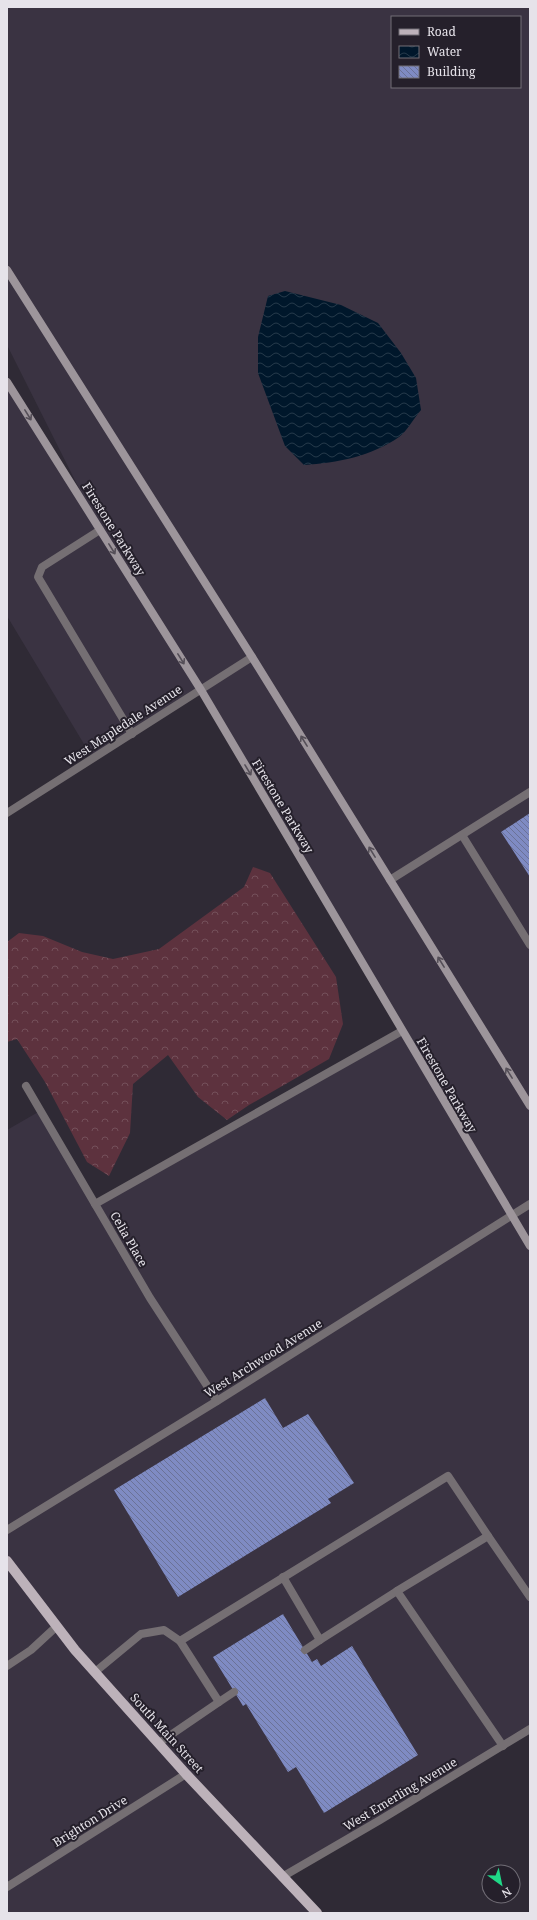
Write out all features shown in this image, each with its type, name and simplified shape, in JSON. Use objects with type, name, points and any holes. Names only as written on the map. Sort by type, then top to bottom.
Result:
[{"type":"main road","name":"South Main Street","points":[[7,1561],[57,1626],[95,1672],[186,1774],[317,1913]]},
{"type":"street","points":[[7,270],[252,657],[530,1106]]},
{"type":"street","name":"Firestone Parkway","points":[[7,382],[200,690],[530,1246]]},
{"type":"street","points":[[100,530],[42,567],[38,577],[132,734]]},
{"type":"street","name":"West Mapledale Avenue","points":[[7,813],[252,657]]},
{"type":"street","points":[[390,880],[530,792]]},
{"type":"street","points":[[462,836],[530,945]]},
{"type":"street","points":[[94,1204],[402,1031]]},
{"type":"street","name":"Celia Place","points":[[26,1086],[150,1298],[217,1401]]},
{"type":"street","name":"West Archwood Avenue","points":[[7,1530],[217,1401],[530,1204]]},
{"type":"street","points":[[180,1641],[448,1476],[530,1597]]},
{"type":"street","points":[[305,1650],[397,1591],[488,1536]]},
{"type":"street","points":[[283,1577],[320,1640]]},
{"type":"street","points":[[397,1591],[503,1746]]},
{"type":"street","points":[[7,1666],[31,1650],[57,1626]]},
{"type":"street","points":[[95,1672],[141,1634],[164,1630],[180,1641],[219,1702]]},
{"type":"street","points":[[159,1743],[234,1692]]},
{"type":"street","name":"West Emerling Avenue","points":[[282,1877],[380,1820],[530,1729]]},
{"type":"street","name":"Brighton Drive","points":[[7,1887],[186,1774]]},
{"type":"shaded area","points":[[7,7],[530,7],[530,1729],[282,1877],[317,1913],[7,1913],[7,1130],[40,1111],[94,1204],[401,1031],[201,690],[93,759],[7,616],[7,382],[97,524],[7,345]]},
{"type":"green space","points":[[253,867],[270,873],[336,977],[343,1024],[329,1059],[249,1105],[227,1120],[198,1097],[168,1055],[133,1084],[130,1133],[109,1176],[87,1162],[45,1082],[17,1039],[7,1042],[7,942],[19,933],[43,936],[82,952],[113,959],[159,949],[244,887]]},
{"type":"water","points":[[285,291],[341,305],[378,323],[401,353],[416,378],[421,410],[399,437],[389,444],[366,454],[341,460],[304,465],[285,446],[258,373],[258,337],[268,296]]},
{"type":"building","points":[[530,813],[530,877],[501,832]]},
{"type":"building","points":[[265,1398],[283,1428],[308,1414],[354,1483],[328,1499],[331,1503],[178,1597],[114,1490]]},
{"type":"building","points":[[283,1614],[312,1662],[317,1659],[321,1666],[352,1646],[418,1755],[324,1813],[296,1767],[288,1772],[246,1704],[243,1706],[213,1657]]}]
